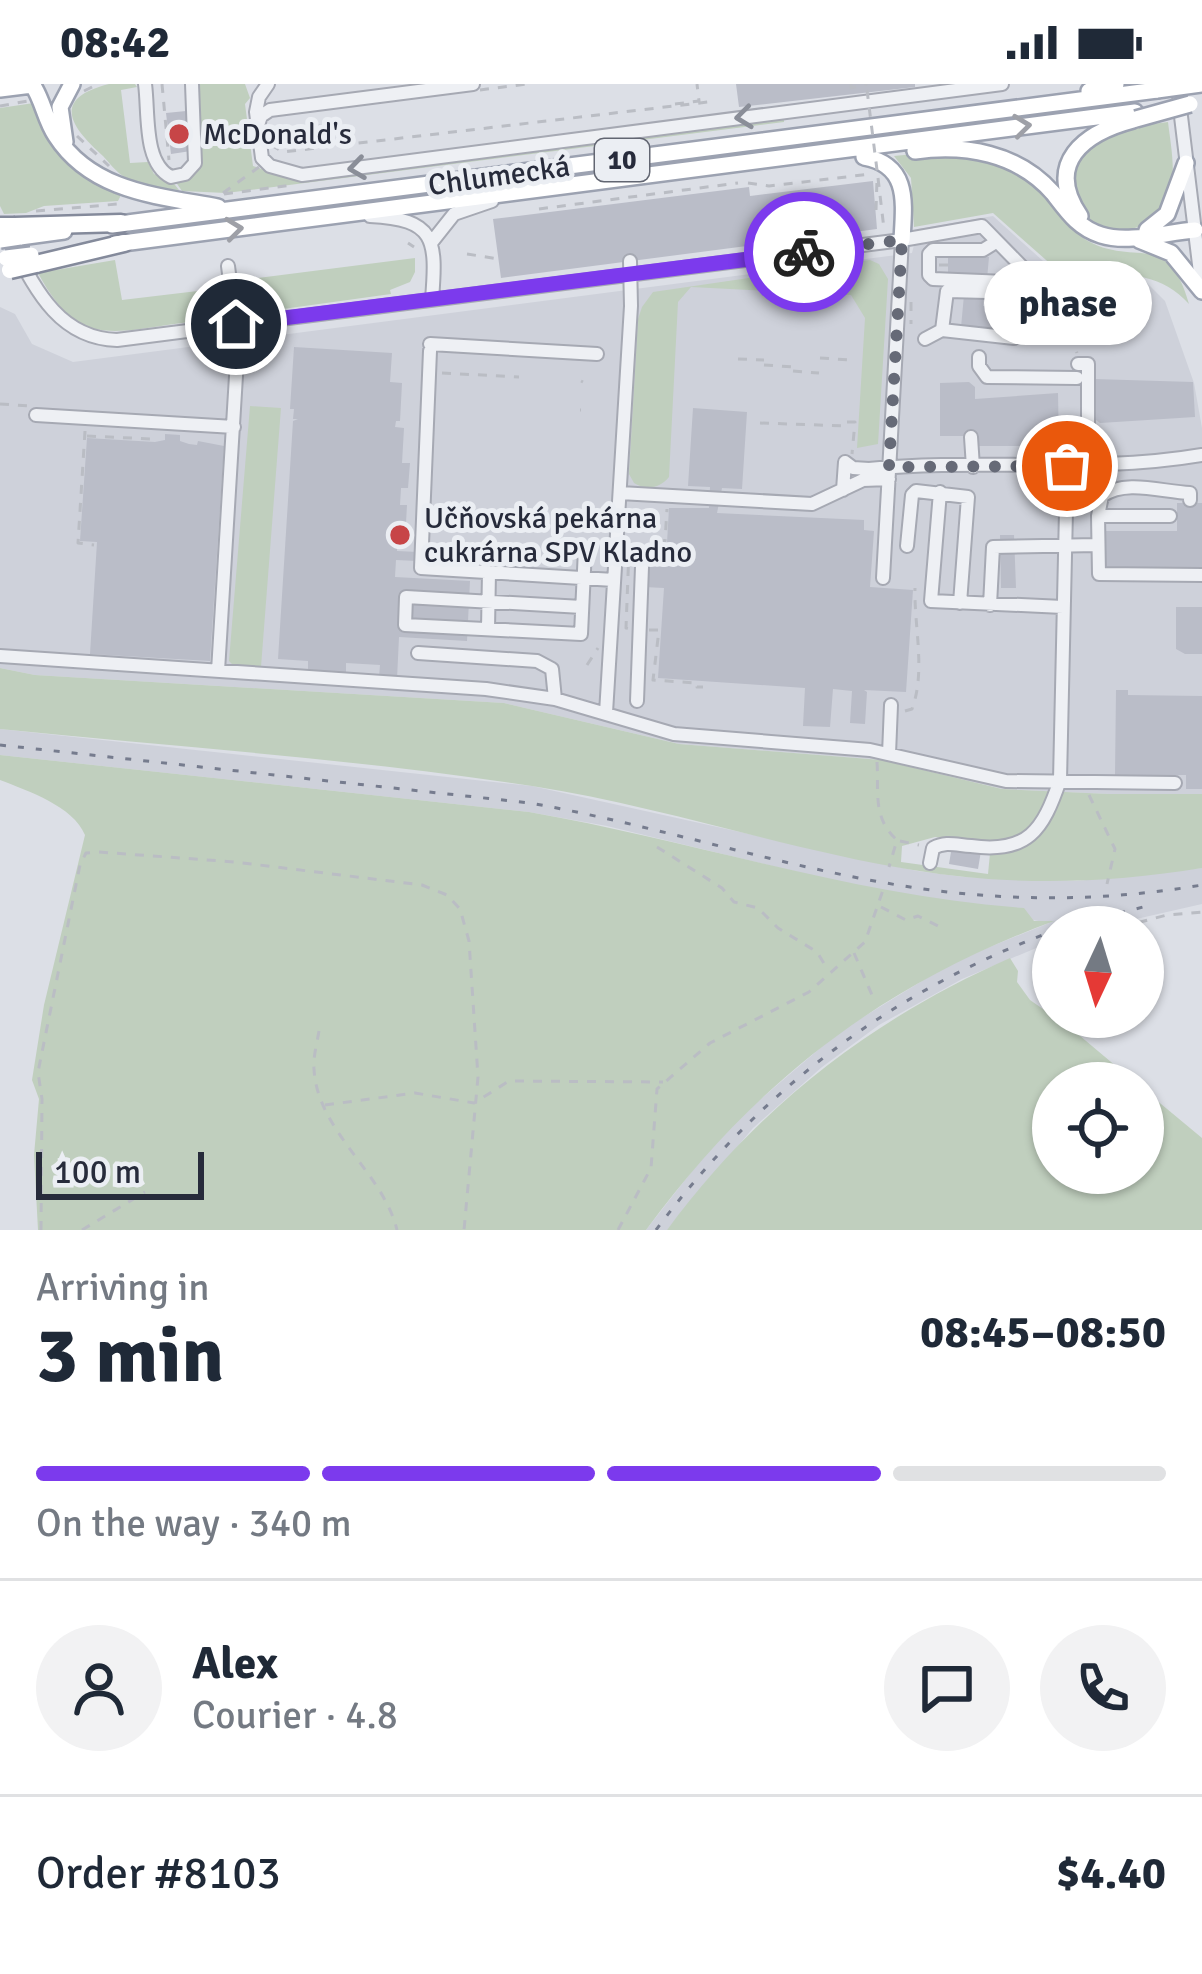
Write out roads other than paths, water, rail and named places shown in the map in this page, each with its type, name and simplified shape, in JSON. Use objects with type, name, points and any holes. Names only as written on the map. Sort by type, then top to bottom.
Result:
[{"type":"highway","points":[[13,225],[121,223]]},
{"type":"highway","points":[[4,265],[124,243]]},
{"type":"main road","name":"10","points":[[1034,106],[1116,84]]},
{"type":"main road","name":"Chlumecká","points":[[121,223],[1202,85]]},
{"type":"main road","points":[[0,88],[33,88],[52,130],[75,160],[105,181],[239,210]]},
{"type":"main road","points":[[75,89],[64,93],[59,111],[63,139],[75,160]]},
{"type":"main road","name":"10","points":[[1136,115],[1196,104]]},
{"type":"main road","name":"Chlumecká","points":[[124,243],[1136,115]]},
{"type":"main road","points":[[1088,229],[1069,194],[1071,159],[1091,134],[1136,115]]},
{"type":"main road","points":[[864,157],[943,148],[1000,158],[1034,176],[1072,219],[1103,236],[1198,230]]},
{"type":"main road","points":[[823,152],[886,163],[900,178],[902,240]]},
{"type":"main road","points":[[1131,236],[1165,218],[1186,163]]},
{"type":"main road","points":[[0,240],[13,225]]},
{"type":"main road","points":[[1131,236],[1171,253],[1202,290]]},
{"type":"street","points":[[146,84],[154,161],[171,177],[184,174],[196,163],[192,84]]},
{"type":"street","points":[[268,84],[257,101],[266,163],[302,176],[1002,84]]},
{"type":"street","points":[[1175,84],[1198,230],[1202,290]]},
{"type":"street","points":[[262,131],[261,116],[270,110],[478,87]]},
{"type":"street","points":[[431,243],[460,210],[541,189]]},
{"type":"street","points":[[345,214],[404,218],[418,224],[431,243],[432,299]]},
{"type":"street","points":[[13,225],[49,308],[82,334],[125,340],[630,268],[902,240],[982,226],[1032,277],[1025,298],[1024,332],[1013,338],[943,330],[925,339]]},
{"type":"street","points":[[883,578],[902,240]]},
{"type":"street","points":[[996,242],[983,250],[931,251],[928,275],[933,279],[1006,281],[1029,273]]},
{"type":"street","points":[[218,670],[234,427],[236,324],[228,266]]},
{"type":"street","points":[[606,713],[614,580],[623,548],[620,493],[630,268]]},
{"type":"street","points":[[943,330],[947,291],[1025,298],[1060,307],[1062,326],[1057,329],[1024,327]]},
{"type":"street","points":[[597,354],[430,348],[421,568],[614,580]]},
{"type":"street","points":[[980,357],[979,366],[986,376],[1088,364],[1088,466]]},
{"type":"street","points":[[36,416],[234,427]]},
{"type":"street","points":[[971,437],[973,467]]},
{"type":"street","points":[[843,490],[849,458],[853,469],[889,473],[1145,465],[1202,455]]},
{"type":"street","points":[[931,855],[943,843],[1001,849],[1030,837],[1042,824],[1060,780],[1067,466]]},
{"type":"street","points":[[620,493],[671,501],[812,504],[889,473]]},
{"type":"street","points":[[1190,500],[1190,493],[1161,489],[1112,489],[1102,496],[1099,574],[1202,575]]},
{"type":"street","points":[[907,546],[916,491],[968,497],[960,603]]},
{"type":"street","points":[[940,492],[932,601],[1064,607]]},
{"type":"street","points":[[1098,516],[1170,516]]},
{"type":"street","points":[[990,605],[992,547],[1097,545]]},
{"type":"street","points":[[582,607],[406,597],[405,625],[581,634],[585,549]]},
{"type":"street","points":[[638,700],[642,567]]},
{"type":"street","points":[[488,629],[489,572]]},
{"type":"street","points":[[610,643],[637,645]]},
{"type":"street","points":[[418,652],[537,661],[552,669],[555,699]]},
{"type":"street","points":[[0,656],[486,689],[555,699],[674,734],[870,750],[1006,781],[1175,782]]},
{"type":"street","points":[[486,689],[487,657]]},
{"type":"street","points":[[889,754],[898,708]]},
{"type":"railway","points":[[0,745],[530,803],[820,870],[953,893],[1096,897],[1202,885]]},
{"type":"railway","points":[[656,1230],[739,1133],[832,1051],[937,984],[1032,940]]},
{"type":"place","name":"McDonald's","points":[[179,134]]},
{"type":"place","name":"phase","points":[[1067,466]]},
{"type":"place","name":"Učňovská pekárna cukrárna SPV Kladno","points":[[400,535]]}]
